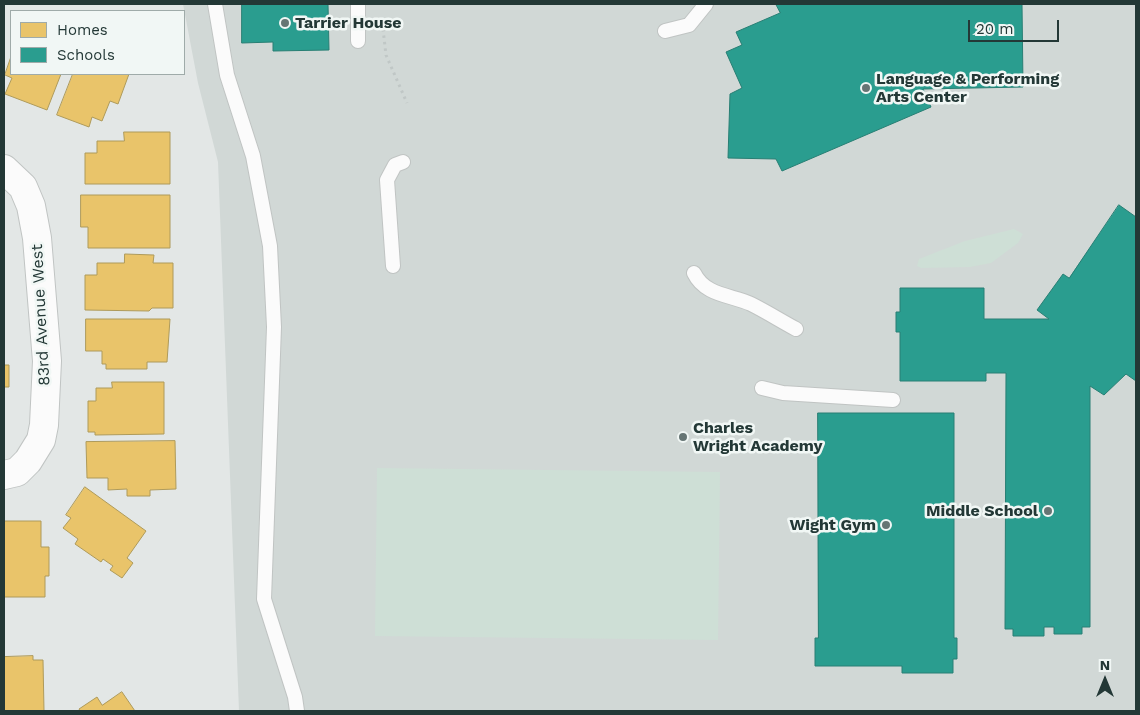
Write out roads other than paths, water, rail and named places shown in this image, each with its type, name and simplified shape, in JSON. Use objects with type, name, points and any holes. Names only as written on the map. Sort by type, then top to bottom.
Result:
[{"type":"street","name":"83rd Avenue West","points":[[4,474],[17,472],[28,461],[41,440],[44,425],[47,361],[37,238],[31,206],[22,187],[6,171]]},
{"type":"lane","points":[[214,4],[227,75],[253,156],[270,246],[274,327],[264,599],[295,697],[297,711]]},
{"type":"lane","points":[[358,4],[358,41]]},
{"type":"lane","points":[[665,31],[689,25],[706,4]]},
{"type":"lane","points":[[393,266],[388,180],[395,165],[403,162]]},
{"type":"lane","points":[[694,273],[698,280],[708,288],[749,303],[796,329]]},
{"type":"lane","points":[[762,388],[783,392],[893,400]]},
{"type":"place","name":"Tarrier House","points":[[285,23]]},
{"type":"place","name":"Language & Performing Arts Center","points":[[866,88]]},
{"type":"place","name":"Charles Wright Academy","points":[[683,437]]},
{"type":"place","name":"Middle School","points":[[1048,511]]},
{"type":"place","name":"Wight Gym","points":[[886,525]]}]
